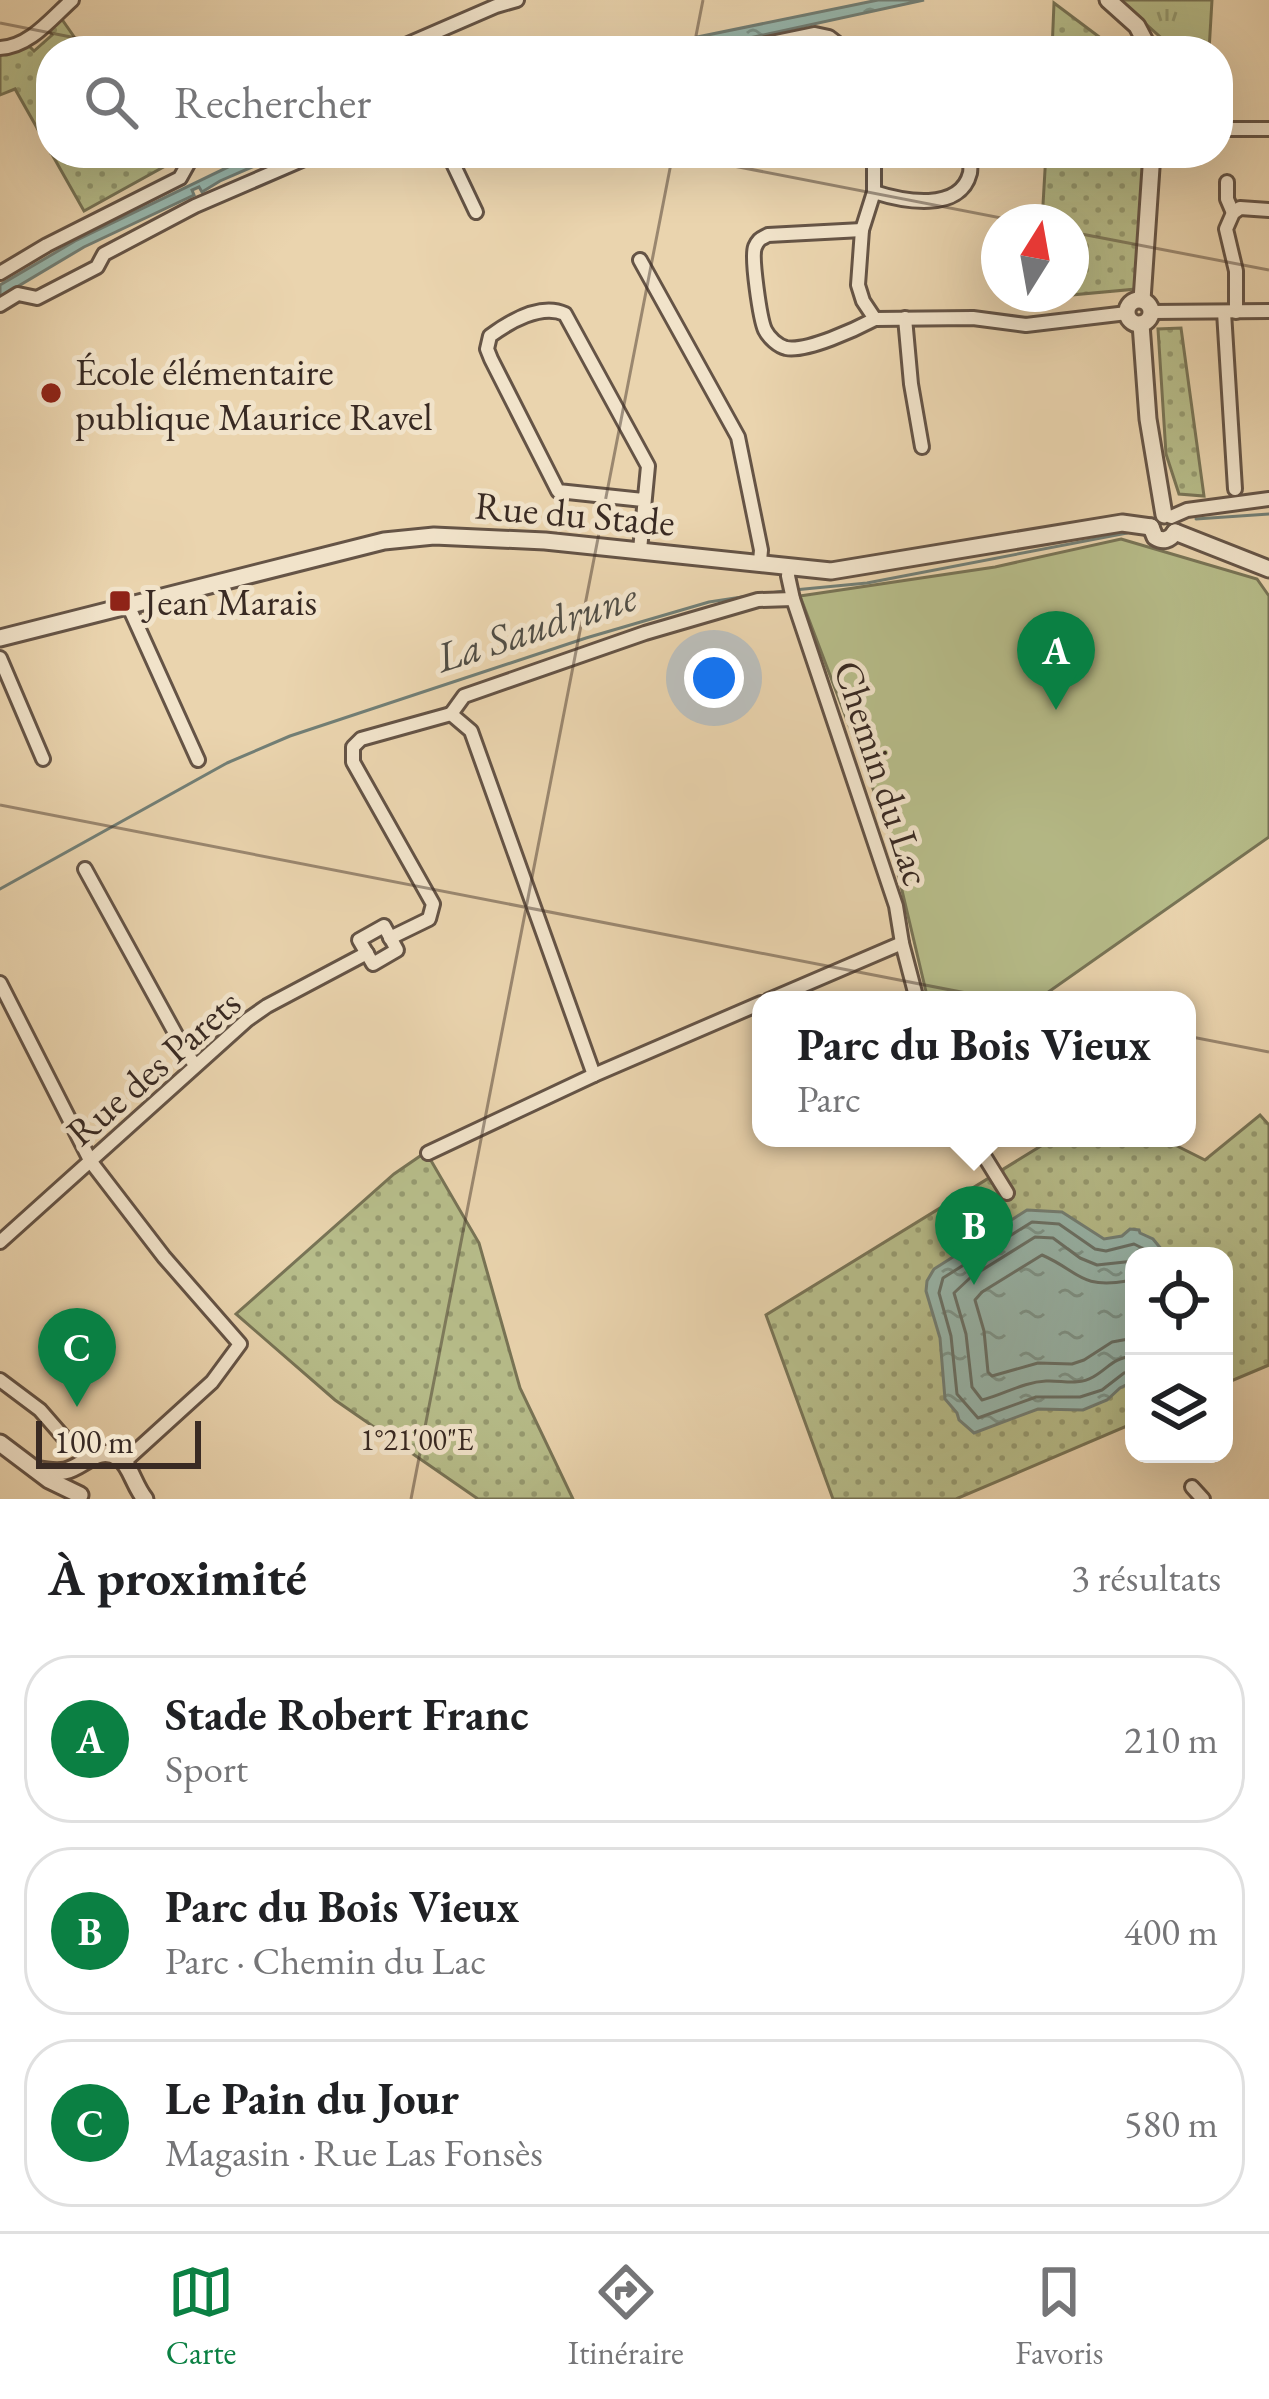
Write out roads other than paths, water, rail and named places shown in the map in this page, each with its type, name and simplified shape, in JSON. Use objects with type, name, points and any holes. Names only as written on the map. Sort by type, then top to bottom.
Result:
[{"type":"street","points":[[0,48],[27,40],[72,0]]},
{"type":"street","points":[[427,36],[517,0]]},
{"type":"street","points":[[1108,0],[1142,36]]},
{"type":"street","points":[[1233,129],[1269,128]]},
{"type":"street","points":[[0,272],[180,178],[186,168]]},
{"type":"street","points":[[0,305],[18,294],[37,298],[97,267],[104,254],[195,206],[283,168]]},
{"type":"street","points":[[455,168],[476,212]]},
{"type":"street","points":[[874,168],[858,284],[875,319]]},
{"type":"street","points":[[874,192],[897,199],[944,200],[958,192],[970,168]]},
{"type":"street","points":[[1151,168],[1140,312],[1148,419],[1164,502],[1170,522],[1269,569]]},
{"type":"street","points":[[180,178],[195,206]]},
{"type":"street","points":[[1227,182],[1233,213]]},
{"type":"street","points":[[1234,489],[1230,312],[1236,271],[1226,229],[1240,208],[1269,210]]},
{"type":"street","points":[[862,230],[761,238],[753,253],[765,329],[782,346],[790,349],[827,340],[875,319],[973,318],[1026,325],[1140,312],[1269,310]]},
{"type":"street","points":[[640,260],[738,437],[760,562]]},
{"type":"street","points":[[640,550],[648,466],[565,314],[547,310],[490,336],[491,359],[558,490],[643,500]]},
{"type":"street","points":[[904,318],[922,447]]},
{"type":"street","points":[[1170,522],[1186,510],[1269,499]]},
{"type":"street","name":"Rue du Stade","points":[[0,638],[383,541],[434,536],[545,541],[760,562],[788,571],[849,570],[1122,523],[1151,527],[1155,518],[1170,522]]},
{"type":"street","name":"Chemin du Lac","points":[[788,571],[792,596],[896,905],[915,991]]},
{"type":"street","points":[[593,1075],[471,731],[451,714],[464,695],[645,633],[758,600],[792,596]]},
{"type":"street","points":[[128,604],[198,760]]},
{"type":"street","points":[[0,658],[43,759]]},
{"type":"street","name":"Rue des Parets","points":[[0,1242],[247,1020],[363,955],[373,964],[397,950],[391,938],[429,919],[434,904],[353,762],[353,747],[361,739],[451,714]]},
{"type":"street","points":[[85,868],[195,1065]]},
{"type":"street","points":[[791,991],[902,943]]},
{"type":"street","points":[[0,983],[91,1162],[164,1257],[240,1344],[212,1382],[124,1462]]},
{"type":"street","points":[[428,1153],[752,1008]]},
{"type":"street","points":[[979,1147],[1007,1193]]},
{"type":"street","points":[[0,1380],[40,1410],[87,1460]]},
{"type":"street","points":[[0,1443],[49,1480],[82,1497]]},
{"type":"street","points":[[35,1469],[62,1472],[106,1453],[124,1462],[145,1499]]},
{"type":"street","points":[[82,1497],[76,1483],[87,1460]]},
{"type":"street","points":[[124,1499],[131,1480]]},
{"type":"street","points":[[1192,1487],[1203,1499]]},
{"type":"water","points":[[878,0],[924,0],[759,36],[702,36]]},
{"type":"water","points":[[226,168],[250,168],[202,192],[199,187],[192,190],[194,195],[84,247],[0,297],[0,285],[75,241]]},
{"type":"water","points":[[1027,1210],[1062,1212],[1104,1239],[1139,1230],[1160,1247],[1125,1247],[1125,1386],[1083,1410],[1038,1409],[974,1433],[945,1399],[940,1338],[926,1291],[934,1269]]},
{"type":"waterway","name":"La Saudrune","points":[[1196,519],[1269,514]]},
{"type":"waterway","name":"La Saudrune","points":[[794,590],[867,583],[1127,533]]},
{"type":"waterway","name":"La Saudrune","points":[[764,594],[784,591]]},
{"type":"waterway","name":"La Saudrune","points":[[0,889],[227,763],[290,736],[586,638],[709,602],[755,595]]},
{"type":"place","name":"École élémentaire publique Maurice Ravel","points":[[51,393]]},
{"type":"place","name":"Jean Marais","points":[[120,601]]},
{"type":"place","name":"Stade Robert Franc","points":[[1056,710]]},
{"type":"place","name":"Parc du Bois Vieux","points":[[974,1285]]},
{"type":"place","name":"Le Pain du Jour","points":[[77,1407]]}]
